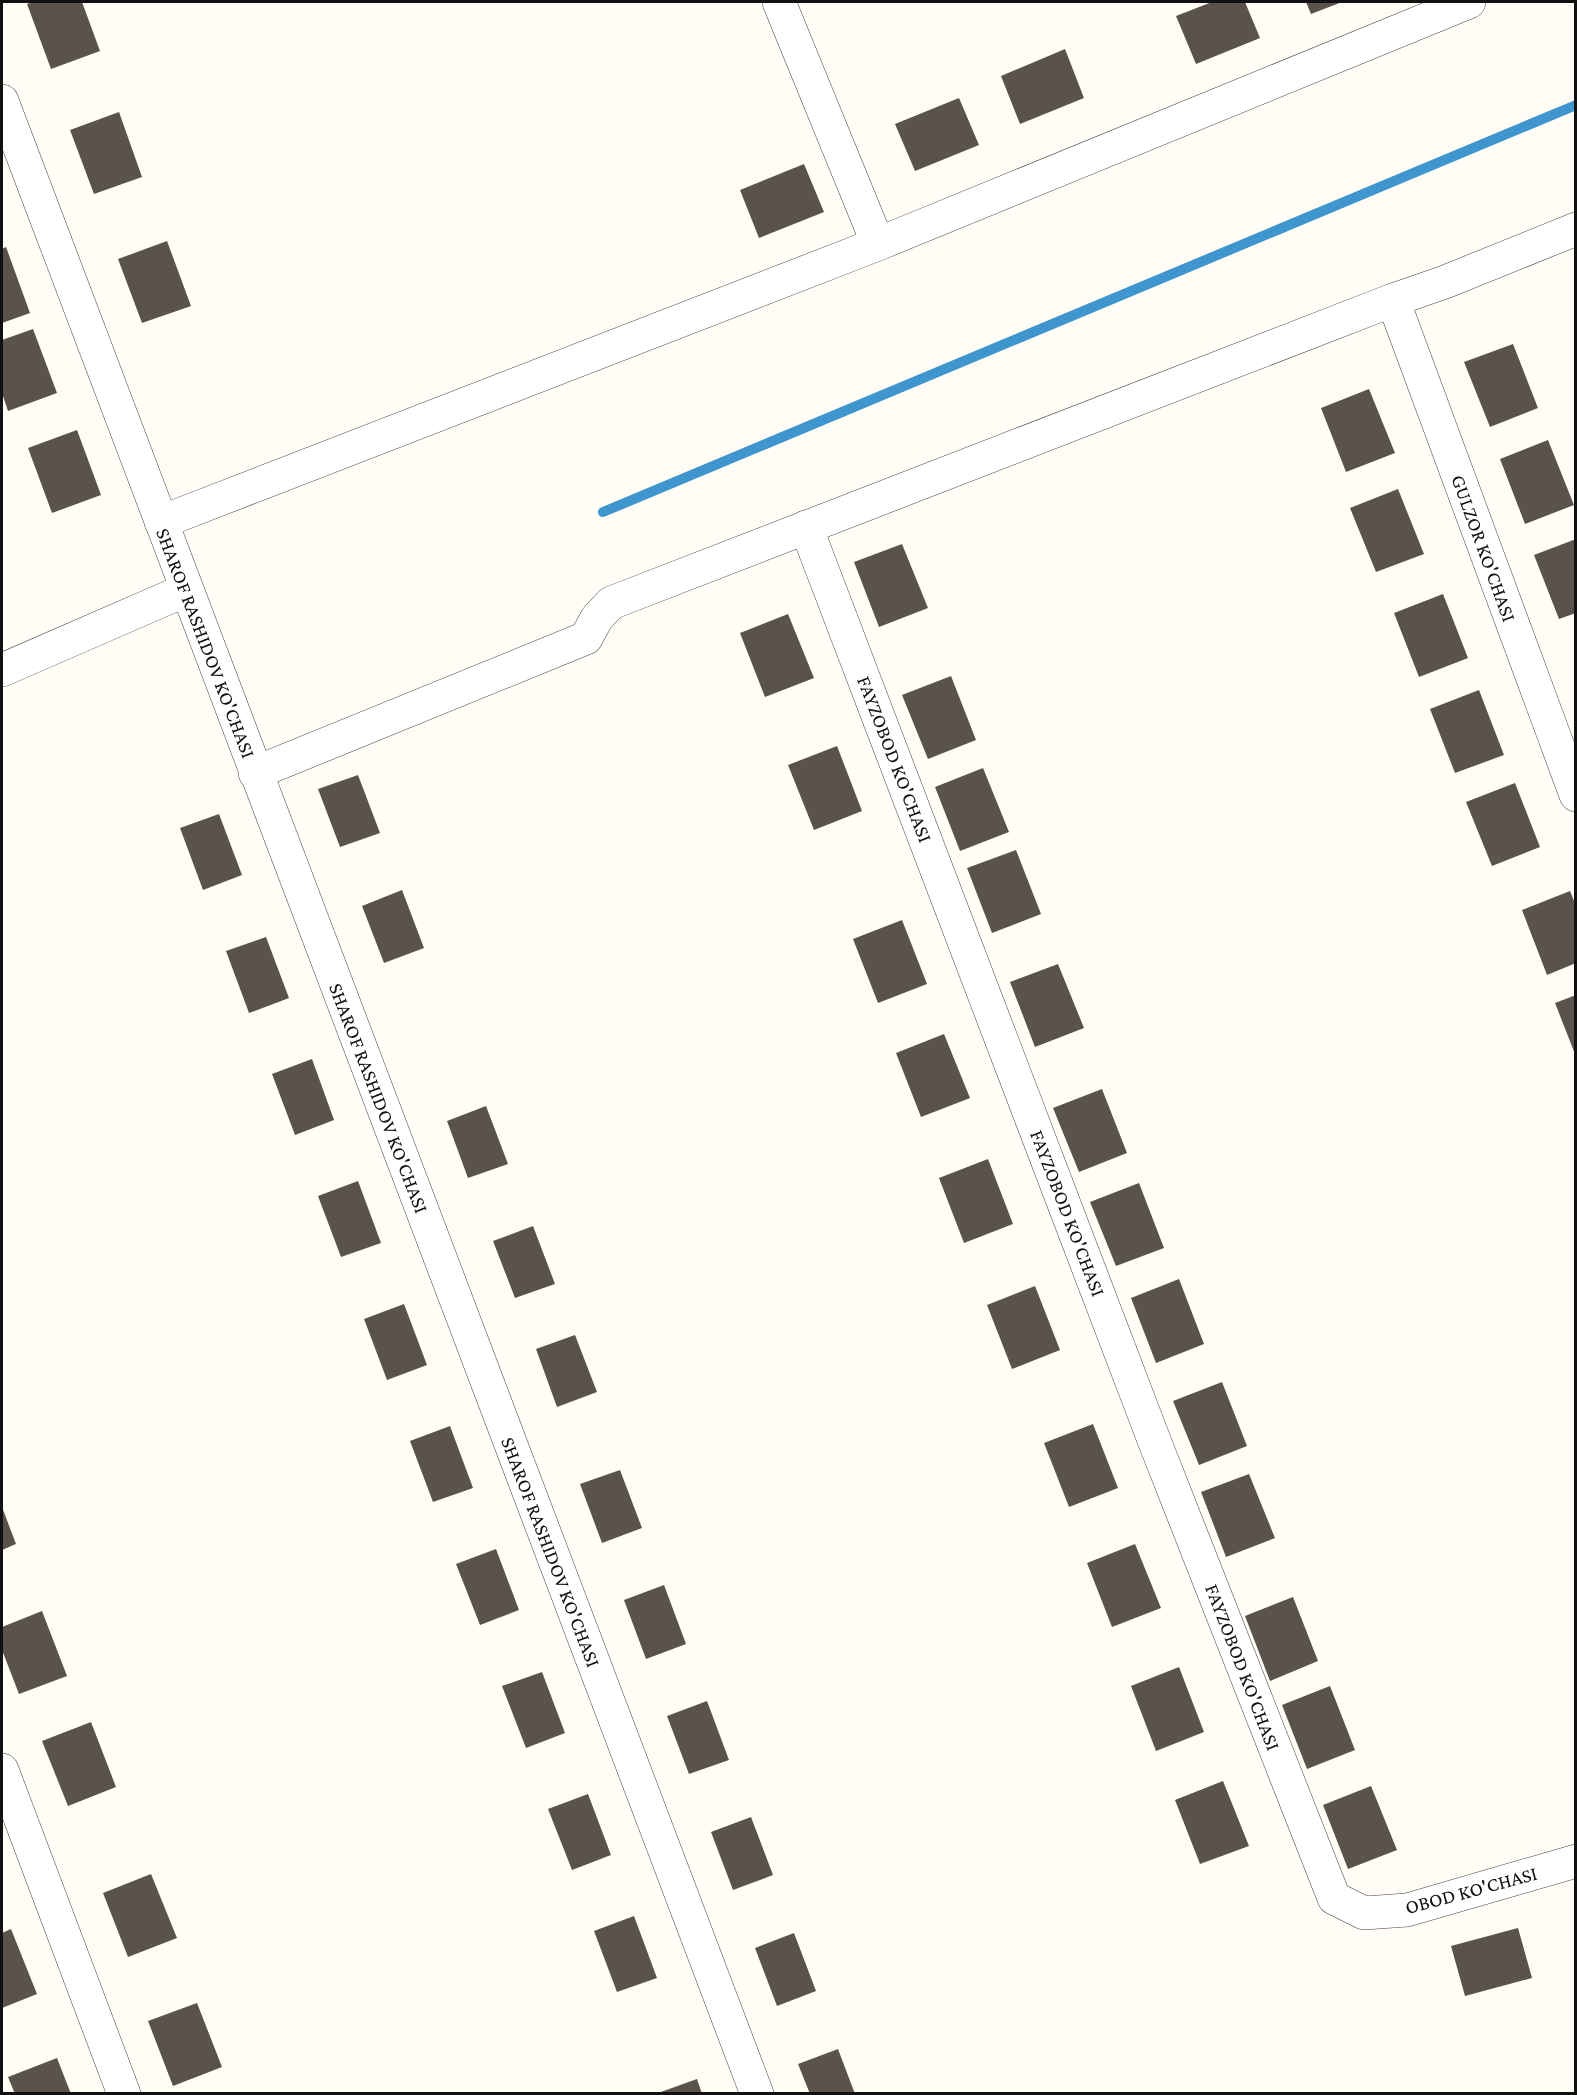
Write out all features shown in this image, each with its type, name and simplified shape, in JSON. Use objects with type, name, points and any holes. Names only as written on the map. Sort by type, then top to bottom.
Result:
[{"type":"street","points":[[779,2],[878,244]]},
{"type":"street","points":[[161,522],[878,244],[1469,2]]},
{"type":"street","name":"SHAROF RASHIDOV KO'CHASI","points":[[2,101],[758,2094]]},
{"type":"street","points":[[255,773],[586,638],[597,618],[611,603],[1393,300],[1445,282],[1575,229]]},
{"type":"street","name":"GULZOR KO'CHASI","points":[[1393,300],[1575,795]]},
{"type":"street","name":"FAYZOBOD KO'CHASI","points":[[806,527],[1154,1440],[1334,1898]]},
{"type":"street","points":[[2,670],[186,590]]},
{"type":"street","points":[[2,1770],[124,2094]]},
{"type":"street","name":"OBOD KO'CHASI","points":[[1334,1898],[1364,1913],[1407,1910],[1575,1861]]},
{"type":"building","points":[[82,2],[100,51],[51,69],[27,4]]},
{"type":"building","points":[[1212,2],[1245,2],[1260,38],[1196,64],[1176,16]]},
{"type":"building","points":[[1306,2],[1342,2],[1311,14]]},
{"type":"building","points":[[1065,49],[1084,98],[1020,124],[1001,76]]},
{"type":"building","points":[[959,98],[979,145],[915,171],[895,124]]},
{"type":"building","points":[[119,112],[142,177],[94,194],[70,130]]},
{"type":"building","points":[[804,164],[824,212],[759,238],[740,190]]},
{"type":"building","points":[[167,241],[191,306],[142,323],[118,259]]},
{"type":"building","points":[[6,247],[30,313],[2,323],[2,249]]},
{"type":"building","points":[[33,329],[57,393],[8,411],[2,393],[2,340]]},
{"type":"building","points":[[1513,344],[1538,408],[1490,427],[1464,362]]},
{"type":"building","points":[[1369,389],[1395,453],[1346,472],[1321,408]]},
{"type":"building","points":[[77,430],[101,495],[52,513],[28,448]]},
{"type":"building","points":[[1548,440],[1574,505],[1525,524],[1500,459]]},
{"type":"building","points":[[1398,489],[1424,554],[1376,572],[1350,508]]},
{"type":"building","points":[[1576,539],[1576,613],[1559,619],[1534,555]]},
{"type":"building","points":[[902,544],[928,608],[879,627],[854,562]]},
{"type":"building","points":[[1443,594],[1468,658],[1419,677],[1394,613]]},
{"type":"building","points":[[788,614],[814,678],[765,697],[740,633]]},
{"type":"building","points":[[951,676],[976,740],[928,759],[902,695]]},
{"type":"building","points":[[1479,690],[1504,755],[1455,773],[1430,709]]},
{"type":"building","points":[[837,746],[862,811],[814,830],[788,765]]},
{"type":"building","points":[[983,768],[1009,832],[960,851],[935,787]]},
{"type":"building","points":[[358,775],[380,833],[340,847],[318,789]]},
{"type":"building","points":[[1515,783],[1540,847],[1492,866],[1466,802]]},
{"type":"building","points":[[219,814],[242,875],[203,890],[180,828]]},
{"type":"building","points":[[1016,850],[1041,914],[992,933],[967,868]]},
{"type":"building","points":[[402,890],[424,948],[384,963],[362,906]]},
{"type":"building","points":[[1570,891],[1576,906],[1576,963],[1547,975],[1522,910]]},
{"type":"building","points":[[902,920],[927,984],[878,1003],[853,939]]},
{"type":"building","points":[[266,937],[289,998],[249,1013],[226,951]]},
{"type":"building","points":[[1058,964],[1084,1028],[1035,1047],[1010,982]]},
{"type":"building","points":[[1576,995],[1576,1054],[1575,1054],[1555,1003]]},
{"type":"building","points":[[944,1034],[970,1098],[921,1117],[896,1053]]},
{"type":"building","points":[[312,1059],[334,1120],[295,1135],[272,1074]]},
{"type":"building","points":[[1102,1089],[1127,1153],[1079,1172],[1053,1108]]},
{"type":"building","points":[[486,1106],[508,1164],[468,1178],[447,1121]]},
{"type":"building","points":[[988,1159],[1013,1224],[964,1243],[939,1178]]},
{"type":"building","points":[[358,1181],[381,1243],[341,1257],[318,1196]]},
{"type":"building","points":[[1139,1183],[1164,1248],[1116,1266],[1090,1202]]},
{"type":"building","points":[[533,1226],[555,1284],[515,1298],[493,1241]]},
{"type":"building","points":[[1179,1279],[1204,1344],[1156,1363],[1131,1298]]},
{"type":"building","points":[[1035,1286],[1060,1350],[1012,1369],[987,1305]]},
{"type":"building","points":[[404,1304],[427,1365],[387,1380],[364,1319]]},
{"type":"building","points":[[575,1335],[597,1392],[557,1407],[536,1349]]},
{"type":"building","points":[[1222,1382],[1247,1446],[1199,1465],[1173,1401]]},
{"type":"building","points":[[1093,1424],[1118,1488],[1069,1507],[1044,1443]]},
{"type":"building","points":[[450,1426],[473,1488],[433,1502],[410,1441]]},
{"type":"building","points":[[620,1470],[642,1528],[602,1543],[580,1484]]},
{"type":"building","points":[[1249,1474],[1275,1538],[1226,1557],[1201,1492]]},
{"type":"building","points":[[2,1507],[16,1544],[2,1550]]},
{"type":"building","points":[[1135,1544],[1161,1608],[1112,1627],[1087,1563]]},
{"type":"building","points":[[496,1549],[519,1610],[480,1625],[456,1564]]},
{"type":"building","points":[[664,1585],[686,1644],[646,1659],[624,1600]]},
{"type":"building","points":[[1293,1597],[1318,1661],[1270,1681],[1245,1616]]},
{"type":"building","points":[[42,1611],[67,1676],[19,1694],[2,1650],[2,1627]]},
{"type":"building","points":[[1179,1667],[1204,1732],[1156,1751],[1131,1686]]},
{"type":"building","points":[[542,1672],[565,1733],[526,1748],[502,1686]]},
{"type":"building","points":[[1330,1686],[1355,1750],[1307,1769],[1282,1705]]},
{"type":"building","points":[[707,1701],[729,1760],[689,1774],[667,1716]]},
{"type":"building","points":[[91,1722],[116,1787],[68,1806],[42,1741]]},
{"type":"building","points":[[1223,1781],[1249,1846],[1200,1864],[1175,1800]]},
{"type":"building","points":[[1371,1786],[1397,1850],[1348,1869],[1323,1805]]},
{"type":"building","points":[[588,1794],[611,1855],[572,1870],[548,1809]]},
{"type":"building","points":[[751,1817],[773,1875],[733,1890],[711,1832]]},
{"type":"building","points":[[151,1874],[177,1938],[128,1957],[103,1893]]},
{"type":"building","points":[[634,1916],[657,1978],[617,1992],[594,1931]]},
{"type":"building","points":[[1518,1928],[1532,1978],[1465,1996],[1451,1946]]},
{"type":"building","points":[[11,1929],[37,1994],[2,2008],[2,1933]]},
{"type":"building","points":[[794,1933],[816,1991],[777,2006],[755,1948]]},
{"type":"building","points":[[197,2003],[222,2067],[173,2086],[148,2021]]},
{"type":"building","points":[[838,2049],[855,2094],[810,2094],[798,2064]]},
{"type":"building","points":[[57,2058],[71,2094],[15,2094],[8,2077]]},
{"type":"building","points":[[697,2079],[702,2094],[658,2094],[658,2093]]},
{"type":"waterway","points":[[603,512],[1576,105]]}]
